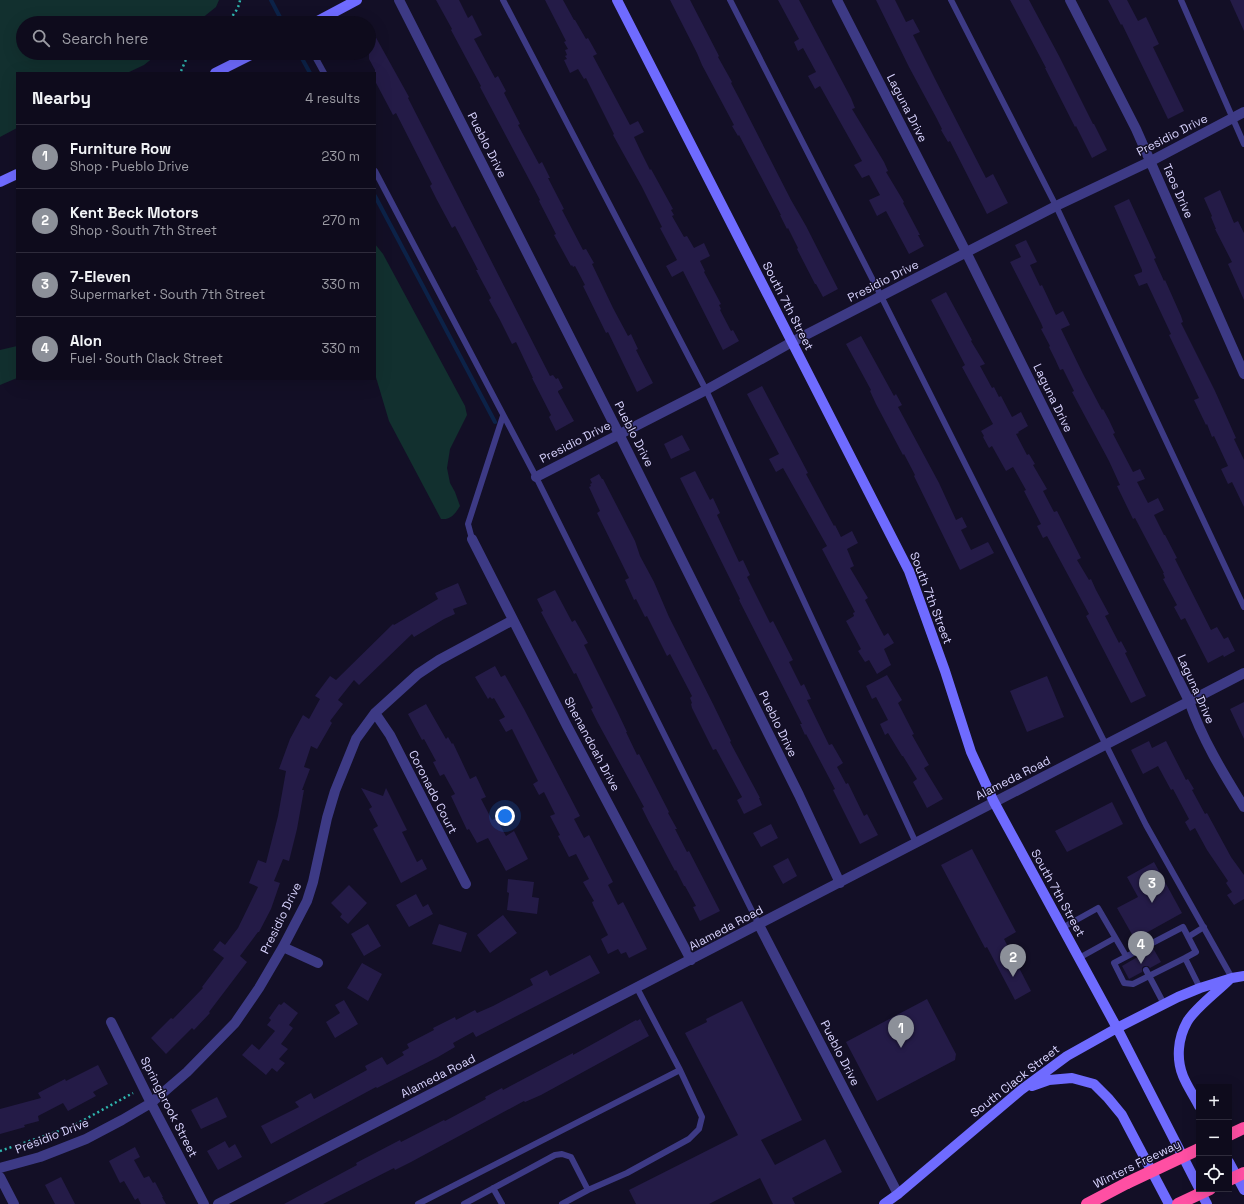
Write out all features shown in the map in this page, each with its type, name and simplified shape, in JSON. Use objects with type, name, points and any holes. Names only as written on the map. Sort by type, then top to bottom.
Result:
[{"type":"highway","name":"Winters Freeway","points":[[1087,1204],[1196,1150]]},
{"type":"highway","points":[[1232,1179],[1244,1173]]},
{"type":"highway","points":[[1178,1204],[1204,1192]]},
{"type":"main road","points":[[327,16],[357,0]]},
{"type":"main road","name":"South 7th Street","points":[[617,0],[909,571],[971,752],[994,802],[1117,1028],[1196,1183]]},
{"type":"main road","points":[[218,72],[241,60]]},
{"type":"main road","points":[[0,182],[16,174]]},
{"type":"main road","name":"South Clack Street","points":[[884,1204],[898,1194],[1021,1090],[1067,1056],[1164,1004],[1200,988],[1232,978],[1244,976]]},
{"type":"main road","points":[[1196,1100],[1183,1076],[1179,1061],[1180,1042],[1187,1021],[1232,978]]},
{"type":"main road","points":[[1021,1090],[1049,1080],[1072,1078],[1094,1084],[1122,1115],[1169,1204]]},
{"type":"main road","points":[[1232,1168],[1244,1190]]},
{"type":"main road","name":"South 7th Street","points":[[1201,1192],[1207,1204]]},
{"type":"street","name":"Pueblo Drive","points":[[399,0],[620,434],[799,795],[840,883]]},
{"type":"street","name":"Laguna Drive","points":[[837,0],[966,252],[1189,701],[1196,722],[1244,807]]},
{"type":"street","name":"Taos Drive","points":[[1070,0],[1136,128],[1244,374]]},
{"type":"street","name":"Presidio Drive","points":[[536,477],[706,390],[792,342],[966,252],[1056,206],[1151,161],[1244,112]]},
{"type":"street","name":"Shenandoah Drive","points":[[472,539],[691,960]]},
{"type":"street","name":"Presidio Drive","points":[[0,1168],[40,1157],[86,1139],[151,1103],[187,1072],[235,1023],[259,988],[283,947],[307,901],[335,791],[356,739],[375,713],[418,674],[438,660],[513,620]]},
{"type":"street","name":"Alameda Road","points":[[218,1204],[1244,673]]},
{"type":"street","name":"Coronado Court","points":[[375,713],[390,735],[466,884]]},
{"type":"street","name":"Pueblo Drive","points":[[759,925],[898,1194]]},
{"type":"street","points":[[283,947],[318,963]]},
{"type":"street","name":"Springbrook Street","points":[[111,1022],[151,1103],[204,1204]]},
{"type":"street","points":[[0,1177],[14,1204]]},
{"type":"lane","points":[[503,0],[706,390],[916,843]]},
{"type":"lane","points":[[730,0],[881,296],[1146,825],[1232,978]]},
{"type":"lane","points":[[951,0],[1056,206],[1244,607]]},
{"type":"lane","points":[[1181,0],[1244,144]]},
{"type":"lane","points":[[317,60],[323,72]]},
{"type":"lane","points":[[376,173],[536,477],[759,925]]},
{"type":"lane","points":[[472,539],[468,524],[503,416]]},
{"type":"lane","points":[[1062,928],[1098,908],[1126,956]]},
{"type":"lane","points":[[1183,927],[1188,937],[1196,952],[1133,984],[1124,983],[1114,963],[1126,956],[1138,954],[1183,927]]},
{"type":"lane","points":[[1188,937],[1204,927]]},
{"type":"lane","points":[[1079,958],[1115,938]]},
{"type":"lane","points":[[1185,958],[1200,988]]},
{"type":"lane","points":[[1146,970],[1164,1004]]},
{"type":"lane","points":[[562,1204],[588,1190],[627,1173],[689,1139],[699,1129],[702,1117],[680,1070],[637,988]]},
{"type":"lane","points":[[418,1204],[680,1070]]},
{"type":"lane","points":[[464,1204],[555,1155],[562,1154],[570,1157],[588,1190]]},
{"type":"lane","points":[[493,1188],[502,1204]]},
{"type":"path","points":[[232,16],[239,5],[240,0]]},
{"type":"path","points":[[181,71],[186,60]]},
{"type":"path","points":[[0,1151],[71,1127],[133,1093]]},
{"type":"green space","points":[[0,0],[219,0],[216,7],[205,16],[16,16],[16,60],[150,60],[144,65],[129,72],[16,72],[16,129],[0,137]]},
{"type":"green space","points":[[376,245],[383,254],[465,406],[467,415],[450,449],[447,468],[450,483],[460,506],[454,514],[447,519],[441,519],[389,421],[376,377]]},
{"type":"green space","points":[[16,346],[16,378],[0,385],[0,350]]},
{"type":"building","points":[[436,0],[459,0],[468,18],[472,15],[482,35],[474,39],[495,78],[498,76],[506,91],[504,93],[520,124],[518,125],[539,164],[542,162],[550,178],[548,178],[564,209],[562,210],[583,250],[586,249],[594,263],[592,264],[613,308],[628,336],[631,334],[638,349],[636,350],[653,383],[637,392],[608,332],[606,333],[583,286],[585,285],[575,266],[571,266],[554,235],[556,234],[539,201],[540,200]]},
{"type":"building","points":[[545,0],[563,0],[586,39],[588,38],[597,54],[593,56],[630,125],[638,121],[644,132],[634,137],[650,170],[651,169],[673,209],[671,210],[674,215],[672,216],[684,237],[687,236],[694,248],[704,243],[710,256],[700,261],[705,271],[704,272],[721,304],[719,305],[720,310],[731,331],[733,330],[739,341],[723,350],[683,271],[672,277],[666,266],[677,260],[660,228],[662,227],[613,135],[614,134],[586,78],[584,79],[578,69],[570,73],[564,60],[567,59],[565,56],[567,55],[565,50],[568,49],[564,42],[566,41]]},
{"type":"building","points":[[670,0],[690,0],[732,82],[731,83],[838,289],[823,297],[815,284],[788,228],[787,229],[739,135],[738,136],[732,126],[734,125]]},
{"type":"building","points":[[778,0],[799,0],[851,98],[855,108],[852,109],[884,162],[888,171],[886,172],[904,202],[903,203],[920,235],[918,235],[924,246],[909,254],[886,211],[877,216],[869,200],[880,195],[869,175],[862,178],[854,165],[862,161],[820,86],[815,89],[808,76],[816,72],[803,48],[798,51],[794,42],[799,39]]},
{"type":"building","points":[[876,0],[895,0],[906,22],[913,19],[920,32],[913,35],[986,178],[993,174],[1008,203],[987,214],[950,141],[948,142],[941,130],[942,129],[937,119]]},
{"type":"building","points":[[1010,0],[1029,0],[1107,150],[1092,158]]},
{"type":"building","points":[[1108,0],[1127,0],[1138,21],[1146,17],[1159,44],[1153,47],[1184,111],[1168,119],[1122,24],[1121,25]]},
{"type":"building","points":[[1230,0],[1244,0],[1244,31]]},
{"type":"building","points":[[376,38],[409,97],[408,98],[550,376],[553,375],[556,379],[558,378],[563,388],[558,392],[574,421],[556,431],[549,417],[551,415],[516,342],[512,344],[489,300],[491,298],[476,270],[478,270],[455,226],[452,228],[437,200],[430,186],[432,184],[396,113],[393,115],[376,83],[375,70],[370,60],[376,60]]},
{"type":"building","points":[[1220,190],[1234,223],[1238,221],[1244,233],[1244,300],[1228,264],[1232,262],[1215,229],[1212,216],[1204,198]]},
{"type":"building","points":[[1129,199],[1156,258],[1154,259],[1181,316],[1183,322],[1181,323],[1215,391],[1236,438],[1234,439],[1244,460],[1244,507],[1232,482],[1228,484],[1221,469],[1228,466],[1214,436],[1212,437],[1194,400],[1199,398],[1169,335],[1171,334],[1147,283],[1139,286],[1134,275],[1142,272],[1142,270],[1114,206]]},
{"type":"building","points":[[1026,240],[1037,262],[1030,265],[1040,286],[1042,285],[1056,315],[1063,311],[1070,325],[1061,329],[1083,374],[1109,420],[1115,433],[1113,434],[1133,472],[1140,469],[1145,479],[1137,482],[1148,503],[1158,498],[1164,510],[1154,515],[1177,558],[1175,559],[1211,630],[1217,627],[1224,639],[1228,637],[1235,651],[1224,657],[1223,655],[1208,663],[1185,618],[1181,620],[1174,607],[1177,605],[1163,579],[1165,578],[1164,573],[1135,518],[1133,519],[1117,486],[1120,485],[1109,461],[1072,392],[1074,391],[1063,369],[1060,370],[1049,347],[1050,346],[1041,329],[1043,328],[1041,323],[1010,262],[1021,257],[1015,245]]},
{"type":"building","points":[[946,292],[972,340],[971,341],[985,364],[980,366],[992,388],[994,387],[999,397],[1001,396],[1012,417],[1021,412],[1028,426],[1016,434],[1027,455],[1029,454],[1035,464],[1033,465],[1047,489],[1043,491],[1054,512],[1057,511],[1081,558],[1077,560],[1089,580],[1091,579],[1109,614],[1105,616],[1119,643],[1121,641],[1127,652],[1125,653],[1146,696],[1131,703],[1086,616],[1089,614],[1047,536],[1043,538],[1037,526],[1041,524],[1024,491],[1026,490],[1013,467],[1006,471],[992,446],[989,448],[983,437],[984,436],[981,431],[993,424],[962,367],[965,365],[931,300]]},
{"type":"building","points":[[861,336],[894,396],[896,394],[902,405],[898,407],[939,483],[956,520],[962,517],[967,527],[961,530],[971,550],[988,542],[994,553],[960,570],[914,476],[915,475],[876,404],[870,391],[871,390],[846,344]]},
{"type":"building","points":[[762,386],[834,526],[835,525],[841,537],[852,531],[858,543],[847,549],[854,566],[850,568],[868,598],[865,600],[884,636],[888,633],[894,643],[884,649],[891,665],[877,674],[869,660],[865,662],[858,651],[861,649],[846,621],[854,616],[853,613],[855,612],[822,549],[827,546],[783,468],[776,472],[769,459],[779,454],[747,394]]},
{"type":"building","points":[[682,435],[690,450],[671,459],[664,444]]},
{"type":"building","points":[[695,471],[710,500],[713,498],[720,513],[717,515],[739,562],[743,560],[750,575],[747,577],[770,623],[773,621],[793,660],[789,662],[801,686],[804,684],[811,699],[807,700],[829,745],[832,744],[843,763],[837,767],[846,784],[848,783],[864,816],[867,814],[878,835],[860,844],[833,790],[835,789],[806,734],[805,735],[800,724],[802,724],[739,600],[740,599],[680,478]]},
{"type":"building","points":[[599,474],[635,541],[640,556],[654,582],[669,617],[713,704],[731,741],[730,742],[760,798],[762,805],[744,814],[737,800],[742,797],[716,749],[713,750],[692,708],[690,698],[692,696],[670,654],[667,656],[647,616],[645,617],[636,599],[634,600],[625,580],[629,578],[597,513],[600,511],[589,487],[592,483],[590,479]]},
{"type":"building","points":[[458,583],[467,604],[453,609],[455,614],[414,637],[412,634],[359,685],[354,680],[338,700],[343,704],[330,721],[332,723],[317,749],[311,746],[304,767],[310,769],[302,790],[304,790],[297,829],[289,861],[283,859],[274,881],[280,883],[271,909],[259,932],[240,956],[247,962],[209,1012],[210,1013],[194,1030],[192,1028],[166,1054],[151,1038],[171,1018],[173,1019],[203,988],[202,987],[224,958],[213,950],[220,941],[225,945],[238,928],[258,887],[249,883],[258,860],[266,863],[278,816],[286,771],[279,769],[290,739],[303,715],[309,719],[320,699],[315,696],[330,676],[336,680],[393,624],[394,625],[438,599],[435,593]]},
{"type":"building","points":[[555,590],[572,622],[575,620],[588,643],[584,645],[637,755],[639,754],[677,829],[675,829],[687,852],[689,851],[720,911],[700,921],[693,907],[696,906],[676,870],[675,871],[642,808],[644,807],[598,723],[591,709],[593,708],[576,673],[574,674],[541,612],[543,611],[537,599]]},
{"type":"building","points":[[495,666],[501,677],[505,675],[524,709],[580,816],[574,819],[584,838],[589,835],[613,882],[608,885],[618,905],[623,902],[647,949],[629,958],[626,952],[621,954],[618,949],[608,954],[601,939],[608,935],[593,905],[592,902],[594,901],[583,882],[589,879],[576,854],[569,857],[558,836],[560,835],[550,816],[555,814],[544,792],[539,795],[533,784],[538,781],[512,729],[506,732],[499,720],[505,717],[494,698],[492,699],[490,697],[488,699],[475,677]]},
{"type":"building","points":[[887,675],[902,700],[898,703],[914,734],[912,735],[929,765],[924,768],[943,799],[927,808],[913,782],[917,779],[888,733],[885,735],[880,724],[888,720],[876,697],[872,699],[866,686]]},
{"type":"building","points":[[1047,676],[1064,717],[1027,732],[1010,691]]},
{"type":"building","points":[[1244,702],[1244,739],[1230,709]]},
{"type":"building","points":[[426,704],[446,739],[448,737],[452,744],[453,743],[470,779],[476,776],[486,797],[481,799],[492,820],[496,818],[506,836],[514,831],[528,859],[506,871],[488,838],[477,843],[469,829],[467,830],[451,796],[455,794],[444,774],[440,776],[433,762],[436,761],[424,739],[422,740],[408,714]]},
{"type":"building","points":[[1149,741],[1152,748],[1166,741],[1186,780],[1188,779],[1194,789],[1192,790],[1205,814],[1207,813],[1231,857],[1244,875],[1244,899],[1234,905],[1227,895],[1232,892],[1226,883],[1228,881],[1207,850],[1195,828],[1190,831],[1185,822],[1189,819],[1173,789],[1171,790],[1158,766],[1143,774],[1131,750]]},
{"type":"building","points":[[361,788],[383,796],[386,788],[407,830],[402,832],[417,862],[422,859],[427,869],[401,883],[373,829],[378,826],[369,809],[372,807]]},
{"type":"building","points":[[1112,802],[1123,824],[1067,852],[1055,831]]},
{"type":"building","points":[[771,824],[778,838],[761,847],[753,833]]},
{"type":"building","points":[[972,849],[1016,932],[1004,939],[1031,991],[1015,1000],[987,947],[985,948],[941,865]]},
{"type":"building","points":[[788,858],[797,876],[783,884],[773,866]]},
{"type":"building","points":[[1154,862],[1182,913],[1146,933],[1149,940],[1138,945],[1117,908],[1138,897],[1127,877]]},
{"type":"building","points":[[508,879],[534,882],[532,897],[539,898],[537,914],[507,910],[509,893],[507,892]]},
{"type":"building","points":[[349,885],[367,903],[348,924],[340,917],[342,914],[331,903]]},
{"type":"building","points":[[416,894],[423,907],[428,904],[433,914],[409,927],[396,905]]},
{"type":"building","points":[[503,915],[517,933],[490,953],[477,935]]},
{"type":"building","points":[[368,924],[381,946],[364,956],[351,934]]},
{"type":"building","points":[[439,924],[467,933],[461,952],[432,944]]},
{"type":"building","points":[[1153,948],[1161,962],[1150,968],[1148,966],[1144,966],[1142,968],[1142,972],[1129,979],[1122,966]]},
{"type":"building","points":[[590,955],[600,973],[476,1037],[473,1032],[453,1043],[455,1047],[438,1057],[377,1088],[376,1087],[271,1144],[261,1126],[299,1107],[295,1102],[311,1093],[314,1099],[367,1070],[365,1066],[382,1057],[387,1065],[404,1055],[402,1052],[409,1048],[407,1044],[434,1030],[433,1028],[455,1017],[456,1020],[475,1010],[477,1013],[493,1006],[533,985],[530,979],[547,970],[550,976]]},
{"type":"building","points":[[362,963],[382,974],[368,1001],[347,988]]},
{"type":"building","points":[[927,999],[956,1054],[955,1060],[877,1101],[846,1042]]},
{"type":"building","points":[[344,1000],[358,1024],[335,1038],[326,1022],[340,1013],[335,1005]]},
{"type":"building","points":[[742,1001],[802,1120],[761,1140],[775,1165],[825,1139],[842,1172],[792,1198],[795,1204],[773,1204],[760,1178],[709,1204],[636,1204],[629,1190],[738,1135],[685,1033],[707,1022],[706,1019]]},
{"type":"building","points":[[284,1002],[298,1013],[289,1025],[293,1028],[281,1044],[288,1049],[279,1059],[285,1063],[277,1072],[272,1068],[266,1075],[242,1055],[252,1044],[259,1050],[275,1031],[267,1025],[271,1020],[269,1018],[279,1004],[281,1005]]},
{"type":"building","points":[[640,1019],[649,1036],[541,1095],[525,1102],[524,1101],[411,1162],[395,1170],[394,1168],[323,1204],[284,1204],[400,1140],[401,1142],[444,1120],[445,1121],[486,1099],[485,1097],[502,1088],[503,1090],[573,1053],[573,1055]]},
{"type":"building","points":[[98,1065],[108,1084],[93,1092],[96,1096],[68,1111],[63,1103],[38,1116],[39,1121],[24,1125],[25,1127],[0,1134],[0,1109],[41,1098],[38,1093],[65,1079],[66,1081]]},
{"type":"building","points":[[217,1097],[227,1117],[201,1129],[191,1110]]},
{"type":"building","points":[[225,1141],[229,1148],[235,1144],[242,1157],[218,1170],[207,1151]]},
{"type":"building","points":[[135,1147],[140,1157],[134,1160],[144,1178],[149,1176],[153,1183],[155,1182],[166,1204],[141,1204],[138,1198],[135,1200],[124,1181],[120,1183],[109,1161]]},
{"type":"building","points":[[61,1177],[75,1204],[55,1204],[45,1185]]},
{"type":"waterway","points":[[271,0],[279,16]]},
{"type":"waterway","points":[[303,60],[309,72]]},
{"type":"waterway","points":[[376,198],[495,422]]},
{"type":"place","name":"7-Eleven","points":[[1152,903]]},
{"type":"place","name":"Alon","points":[[1141,964]]},
{"type":"place","name":"Kent Beck Motors","points":[[1013,977]]},
{"type":"place","name":"Furniture Row","points":[[901,1048]]}]
